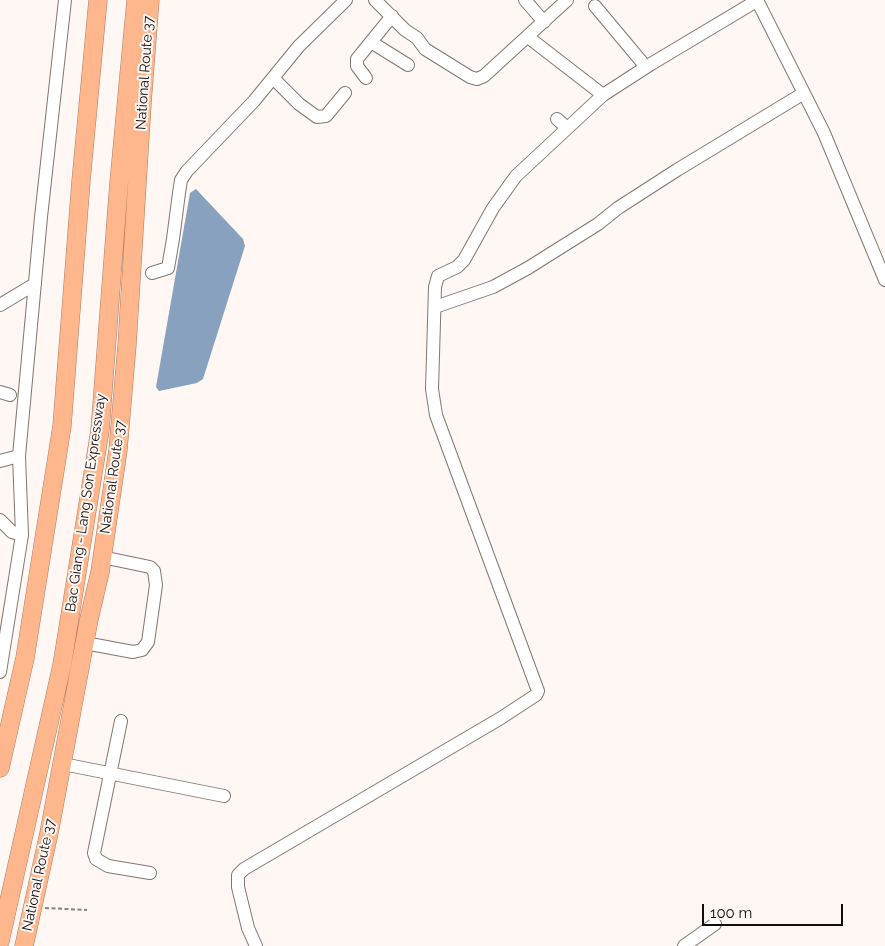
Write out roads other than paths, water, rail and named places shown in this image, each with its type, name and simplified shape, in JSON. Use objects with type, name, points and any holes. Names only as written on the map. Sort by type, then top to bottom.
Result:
[{"type":"highway","points":[[0,768],[24,658],[62,426],[80,190],[98,0]]},
{"type":"highway","name":"Bac Giang - Lang Son Expressway","points":[[0,941],[62,665],[100,430],[119,182],[136,0]]},
{"type":"highway","name":"National Route 37","points":[[24,946],[62,764],[102,556],[119,440],[129,326],[150,0]]},
{"type":"street","points":[[0,672],[22,535],[19,456],[65,0]]},
{"type":"street","points":[[152,273],[168,268],[181,180],[187,171],[254,101],[299,46],[346,0]]},
{"type":"street","points":[[376,0],[405,30],[417,38],[425,49],[470,77],[477,79],[484,76],[567,0]]},
{"type":"street","points":[[525,0],[544,22]]},
{"type":"street","points":[[256,946],[248,928],[238,887],[238,875],[244,869],[501,718],[536,695],[538,691],[436,415],[432,389],[435,287],[438,276],[457,267],[464,260],[493,208],[516,176],[542,154],[603,95],[646,66],[758,0],[824,133],[885,280]]},
{"type":"street","points":[[595,6],[646,66]]},
{"type":"street","points":[[366,78],[357,66],[357,59],[392,16]]},
{"type":"street","points":[[528,37],[603,95]]},
{"type":"street","points":[[371,42],[408,65]]},
{"type":"street","points":[[272,78],[299,104],[317,117],[326,116],[345,93]]},
{"type":"street","points":[[435,306],[493,287],[528,268],[598,224],[618,208],[677,170],[804,93]]},
{"type":"street","points":[[556,119],[568,128]]},
{"type":"street","points":[[0,305],[35,284]]},
{"type":"street","points":[[0,461],[19,456]]},
{"type":"street","points":[[0,520],[12,532],[22,535]]},
{"type":"street","points":[[85,643],[133,652],[142,650],[148,642],[156,585],[154,571],[150,567],[102,556]]},
{"type":"street","points":[[121,721],[94,854],[96,860],[108,866],[150,872]]},
{"type":"street","points":[[62,764],[224,796]]},
{"type":"street","points":[[684,946],[715,924]]},
{"type":"water","points":[[196,189],[243,239],[245,246],[203,379],[197,383],[159,391],[156,387],[190,193]]}]
